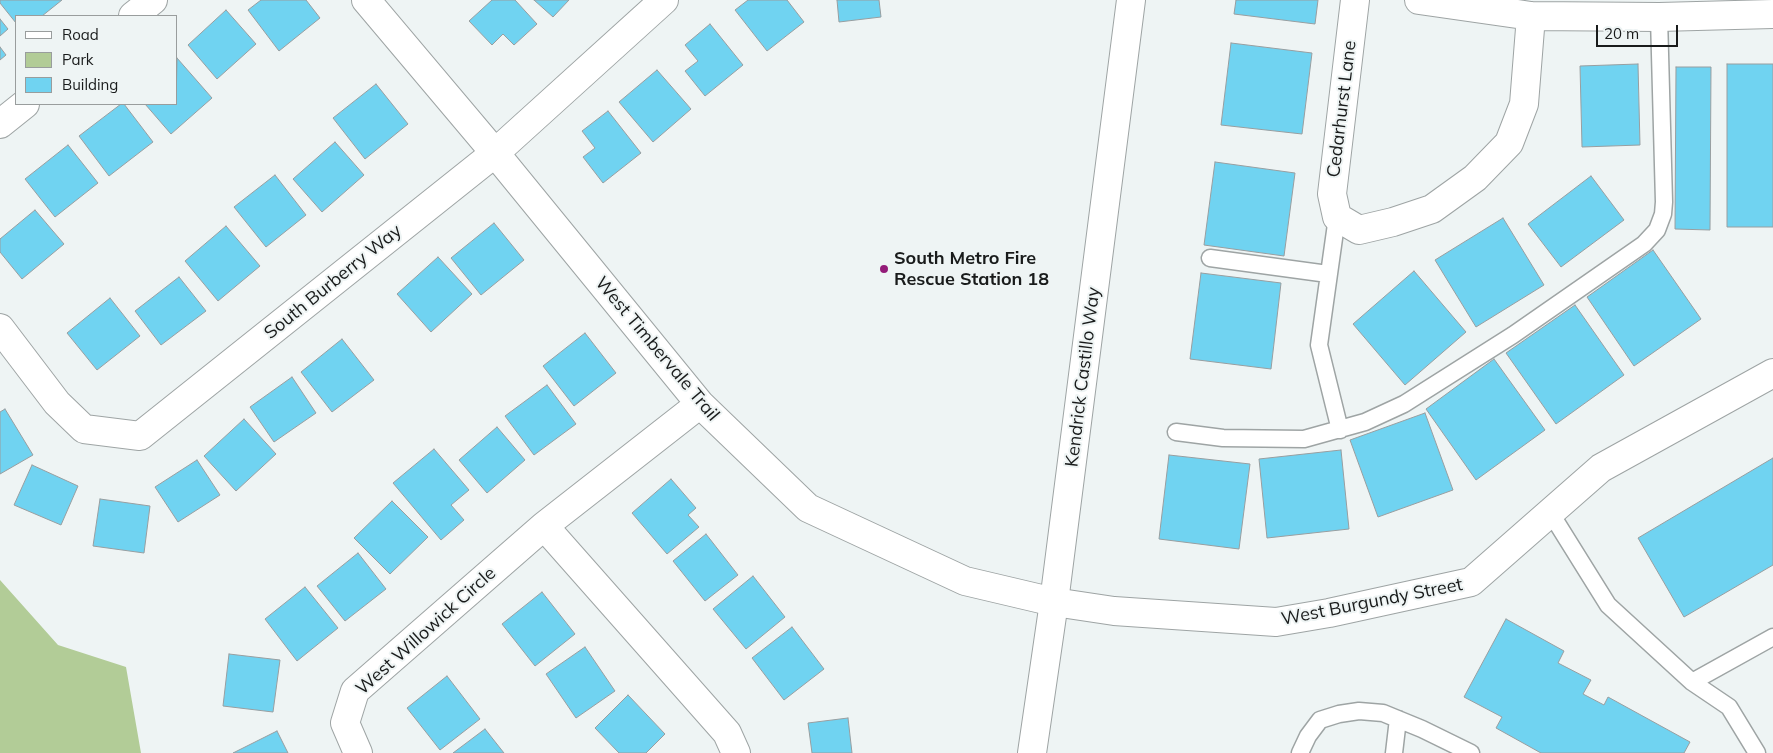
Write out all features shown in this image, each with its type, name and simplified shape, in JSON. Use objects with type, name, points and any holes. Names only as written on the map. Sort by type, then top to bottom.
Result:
[{"type":"street","points":[[134,15],[153,0]]},
{"type":"street","name":"West Timbervale Trail","points":[[366,0],[495,153],[700,404],[808,508],[966,581],[1054,602]]},
{"type":"street","name":"South Burberry Way","points":[[0,328],[57,402],[84,429],[140,436],[495,153],[664,0]]},
{"type":"street","name":"Kendrick Castillo Way","points":[[1032,753],[1054,602],[1131,0]]},
{"type":"street","name":"Cedarhurst Lane","points":[[1337,217],[1332,194],[1355,0]]},
{"type":"street","points":[[1419,0],[1531,16],[1659,17],[1773,14]]},
{"type":"street","points":[[1337,217],[1359,230],[1393,222],[1432,209],[1475,178],[1509,143],[1524,104],[1531,16]]},
{"type":"street","points":[[0,124],[24,105]]},
{"type":"street","name":"West Burgundy Street","points":[[1054,602],[1114,610],[1276,622],[1329,613],[1471,582],[1601,468],[1773,373]]},
{"type":"street","name":"West Willowick Circle","points":[[358,753],[344,723],[355,690],[544,526],[700,404]]},
{"type":"street","points":[[544,526],[727,733],[736,753]]},
{"type":"lane","points":[[1176,432],[1223,438],[1304,439],[1365,422],[1404,404],[1513,335],[1644,244],[1657,230],[1663,214],[1664,202],[1659,17]]},
{"type":"lane","points":[[1337,217],[1319,345],[1340,430]]},
{"type":"lane","points":[[1210,258],[1328,274]]},
{"type":"lane","points":[[1550,512],[1608,606],[1692,682],[1729,707],[1756,753]]},
{"type":"lane","points":[[1692,682],[1773,637]]},
{"type":"lane","points":[[1300,753],[1308,736],[1320,720],[1339,714],[1359,711],[1383,713],[1422,729],[1471,753]]},
{"type":"lane","points":[[1394,753],[1398,719]]},
{"type":"green space","points":[[0,580],[58,645],[126,667],[141,753],[0,753]]},
{"type":"building","points":[[0,0],[62,0],[43,15],[15,15],[15,22],[0,3]]},
{"type":"building","points":[[261,0],[306,0],[320,18],[279,51],[248,10]]},
{"type":"building","points":[[492,0],[515,0],[537,24],[514,45],[503,34],[492,45],[469,21]]},
{"type":"building","points":[[534,0],[569,0],[553,17]]},
{"type":"building","points":[[748,0],[787,0],[804,22],[767,51],[735,10]]},
{"type":"building","points":[[837,0],[879,0],[881,17],[839,22]]},
{"type":"building","points":[[1236,0],[1318,0],[1315,24],[1234,14]]},
{"type":"building","points":[[226,10],[256,44],[217,79],[188,45]]},
{"type":"building","points":[[0,19],[8,29],[0,36]]},
{"type":"building","points":[[710,24],[743,65],[705,96],[685,71],[698,61],[685,45]]},
{"type":"building","points":[[1231,43],[1312,53],[1302,134],[1221,125]]},
{"type":"building","points":[[0,47],[6,55],[0,60]]},
{"type":"building","points":[[178,59],[212,98],[171,134],[146,105],[178,105]]},
{"type":"building","points":[[1638,64],[1640,145],[1582,147],[1580,66]]},
{"type":"building","points":[[1727,64],[1773,64],[1773,227],[1727,227]]},
{"type":"building","points":[[1676,67],[1711,67],[1710,230],[1675,229]]},
{"type":"building","points":[[657,70],[691,109],[653,142],[619,102]]},
{"type":"building","points":[[376,84],[408,124],[365,159],[333,118]]},
{"type":"building","points":[[120,105],[125,105],[153,142],[109,176],[79,136]]},
{"type":"building","points":[[608,111],[641,153],[603,183],[583,157],[595,148],[582,131]]},
{"type":"building","points":[[335,142],[364,175],[322,212],[293,179]]},
{"type":"building","points":[[68,145],[98,183],[55,217],[25,179]]},
{"type":"building","points":[[1215,162],[1295,173],[1284,256],[1204,245]]},
{"type":"building","points":[[275,175],[306,215],[266,247],[234,207]]},
{"type":"building","points":[[1591,176],[1624,220],[1561,267],[1528,224]]},
{"type":"building","points":[[35,210],[64,244],[22,279],[0,252],[0,239]]},
{"type":"building","points":[[1503,218],[1544,285],[1476,327],[1435,260]]},
{"type":"building","points":[[494,223],[524,260],[481,295],[451,258]]},
{"type":"building","points":[[226,226],[260,266],[218,301],[185,261]]},
{"type":"building","points":[[1653,250],[1701,319],[1634,366],[1587,297]]},
{"type":"building","points":[[438,257],[472,294],[431,332],[397,294]]},
{"type":"building","points":[[1414,271],[1466,332],[1405,385],[1353,324]]},
{"type":"building","points":[[1201,273],[1281,283],[1271,369],[1190,359]]},
{"type":"building","points":[[179,277],[206,311],[161,345],[135,311]]},
{"type":"building","points":[[110,298],[140,336],[97,370],[67,333]]},
{"type":"building","points":[[1575,305],[1624,375],[1556,424],[1506,353]]},
{"type":"building","points":[[585,333],[616,373],[574,406],[543,366]]},
{"type":"building","points":[[342,339],[374,380],[332,412],[301,372]]},
{"type":"building","points":[[1494,359],[1545,430],[1476,480],[1426,409]]},
{"type":"building","points":[[292,377],[316,413],[274,442],[250,407]]},
{"type":"building","points":[[547,385],[576,424],[534,455],[505,416]]},
{"type":"building","points":[[5,409],[33,455],[0,474],[0,412]]},
{"type":"building","points":[[1425,413],[1453,490],[1378,517],[1350,440]]},
{"type":"building","points":[[244,419],[276,454],[236,491],[204,456]]},
{"type":"building","points":[[497,427],[525,460],[487,493],[459,460]]},
{"type":"building","points":[[434,449],[469,490],[451,505],[464,520],[441,540],[393,483]]},
{"type":"building","points":[[1341,450],[1349,529],[1267,538],[1259,459]]},
{"type":"building","points":[[1169,455],[1250,464],[1239,549],[1159,539]]},
{"type":"building","points":[[1773,458],[1773,565],[1684,617],[1638,538]]},
{"type":"building","points":[[197,460],[220,495],[178,522],[155,487]]},
{"type":"building","points":[[32,465],[78,486],[61,525],[14,505]]},
{"type":"building","points":[[671,479],[696,508],[688,515],[699,527],[667,554],[632,513]]},
{"type":"building","points":[[100,499],[150,506],[144,553],[93,546]]},
{"type":"building","points":[[392,501],[428,537],[390,574],[354,538]]},
{"type":"building","points":[[706,534],[738,575],[705,601],[673,561]]},
{"type":"building","points":[[358,553],[386,589],[345,621],[317,586]]},
{"type":"building","points":[[753,576],[785,617],[746,649],[713,609]]},
{"type":"building","points":[[305,587],[338,628],[297,661],[265,619]]},
{"type":"building","points":[[542,592],[575,634],[535,666],[502,624]]},
{"type":"building","points":[[1506,619],[1564,651],[1558,663],[1591,680],[1583,694],[1604,705],[1608,697],[1690,742],[1684,753],[1541,753],[1496,728],[1502,717],[1464,697]]},
{"type":"building","points":[[792,627],[824,669],[784,700],[752,658]]},
{"type":"building","points":[[585,647],[615,691],[576,718],[546,674]]},
{"type":"building","points":[[229,654],[280,660],[273,712],[223,706]]},
{"type":"building","points":[[447,676],[480,719],[440,750],[407,708]]},
{"type":"building","points":[[628,695],[665,734],[646,753],[619,753],[595,728]]},
{"type":"building","points":[[848,718],[852,753],[812,753],[808,723]]},
{"type":"building","points":[[485,729],[504,753],[453,753]]},
{"type":"building","points":[[277,731],[288,753],[233,753]]},
{"type":"place","name":"South Metro Fire Rescue Station 18","points":[[884,269]]}]
